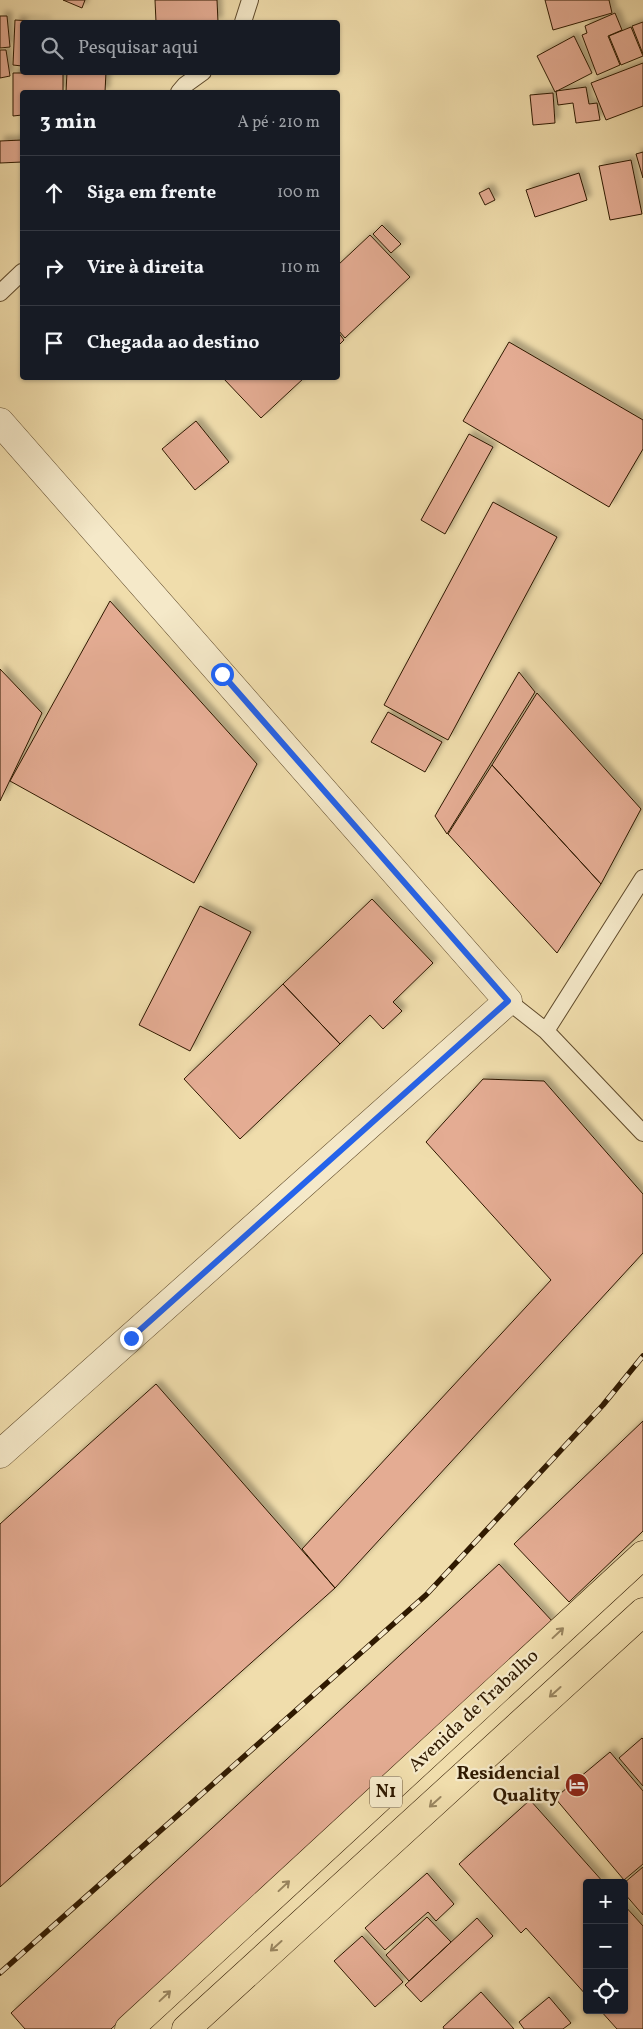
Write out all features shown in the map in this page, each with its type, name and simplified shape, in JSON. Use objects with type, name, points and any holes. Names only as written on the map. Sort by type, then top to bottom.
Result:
[{"type":"highway","name":"Avenida de Trabalho","points":[[129,2029],[643,1555]]},
{"type":"highway","name":"N1","points":[[186,2029],[643,1612]]},
{"type":"street","points":[[0,422],[508,1001],[0,1454]]},
{"type":"lane","points":[[244,20],[250,0]]},
{"type":"lane","points":[[181,90],[199,75]]},
{"type":"lane","points":[[0,293],[20,274]]},
{"type":"lane","points":[[546,1031],[643,878]]},
{"type":"lane","points":[[508,1001],[546,1031],[643,1132]]},
{"type":"building","points":[[63,0],[85,0],[82,8]]},
{"type":"building","points":[[155,0],[217,0],[218,20],[156,20]]},
{"type":"building","points":[[545,0],[609,0],[612,13],[553,30]]},
{"type":"building","points":[[615,13],[622,30],[608,36],[620,65],[597,75],[582,35],[587,33],[585,26]]},
{"type":"building","points":[[0,16],[7,16],[10,47],[0,48]]},
{"type":"building","points":[[15,20],[20,20],[20,66],[13,65]]},
{"type":"building","points":[[643,22],[643,54],[632,26]]},
{"type":"building","points":[[631,27],[643,56],[621,65],[609,36]]},
{"type":"building","points":[[574,36],[592,73],[555,92],[537,56]]},
{"type":"building","points":[[0,50],[6,50],[10,76],[0,78]]},
{"type":"building","points":[[643,63],[643,106],[606,120],[591,83]]},
{"type":"building","points":[[13,73],[20,73],[20,75],[63,75],[63,90],[20,90],[20,115],[13,116]]},
{"type":"building","points":[[67,75],[106,75],[105,90],[66,90]]},
{"type":"building","points":[[586,87],[589,104],[597,103],[600,120],[576,123],[573,103],[558,105],[556,91]]},
{"type":"building","points":[[553,93],[555,123],[533,125],[530,95]]},
{"type":"building","points":[[20,140],[20,162],[0,163],[0,141]]},
{"type":"building","points":[[643,152],[643,178],[636,154]]},
{"type":"building","points":[[631,160],[642,214],[610,220],[599,166]]},
{"type":"building","points":[[579,173],[587,200],[535,217],[526,190]]},
{"type":"building","points":[[489,188],[495,200],[485,205],[479,193]]},
{"type":"building","points":[[382,225],[401,244],[391,253],[373,234]]},
{"type":"building","points":[[370,235],[410,277],[345,338],[340,332],[340,263]]},
{"type":"building","points":[[340,335],[344,340],[340,344]]},
{"type":"building","points":[[509,342],[643,420],[643,449],[609,507],[463,421]]},
{"type":"building","points":[[225,380],[302,380],[261,418]]},
{"type":"building","points":[[196,421],[229,462],[195,490],[162,449]]},
{"type":"building","points":[[469,434],[493,447],[445,534],[421,520]]},
{"type":"building","points":[[493,502],[557,537],[448,740],[384,705]]},
{"type":"building","points":[[110,601],[257,764],[194,883],[10,781]]},
{"type":"building","points":[[0,669],[42,713],[0,801]]},
{"type":"building","points":[[519,672],[535,692],[447,834],[435,816]]},
{"type":"building","points":[[537,693],[641,809],[601,884],[492,765]]},
{"type":"building","points":[[388,712],[442,742],[425,772],[371,742]]},
{"type":"building","points":[[492,765],[601,884],[557,953],[448,834]]},
{"type":"building","points":[[372,899],[433,963],[393,1002],[402,1011],[383,1029],[370,1015],[340,1044],[283,984]]},
{"type":"building","points":[[200,906],[251,932],[190,1051],[139,1025]]},
{"type":"building","points":[[283,984],[340,1044],[240,1139],[184,1079]]},
{"type":"building","points":[[483,1079],[544,1081],[643,1194],[643,1253],[335,1588],[302,1549],[551,1280],[426,1142]]},
{"type":"building","points":[[156,1384],[335,1588],[0,1887],[0,1524]]},
{"type":"building","points":[[643,1421],[643,1531],[569,1602],[514,1544]]},
{"type":"building","points":[[499,1564],[553,1622],[111,2029],[25,2029],[11,2013]]},
{"type":"building","points":[[643,1739],[643,1786],[619,1758]]},
{"type":"building","points":[[610,1752],[643,1791],[643,1864],[623,1879],[555,1798]]},
{"type":"building","points":[[530,1800],[600,1879],[583,1879],[583,1992],[526,1928],[521,1933],[459,1864]]},
{"type":"building","points":[[643,1867],[643,1915],[628,1898],[628,1880]]},
{"type":"building","points":[[427,1873],[454,1904],[436,1921],[428,1912],[385,1950],[365,1928]]},
{"type":"building","points":[[628,1909],[643,1926],[643,2029],[617,2029],[604,2014],[628,2014]]},
{"type":"building","points":[[427,1917],[451,1942],[409,1981],[386,1955]]},
{"type":"building","points":[[477,1918],[493,1936],[421,2002],[405,1985]]},
{"type":"building","points":[[362,1936],[403,1982],[375,2007],[334,1961]]},
{"type":"building","points":[[481,1992],[514,2029],[444,2029],[443,2027]]},
{"type":"building","points":[[549,1997],[571,2023],[563,2029],[524,2029],[519,2022]]},
{"type":"railway","points":[[0,1973],[426,1595],[603,1405],[643,1356]]},
{"type":"place","name":"Residencial Quality","points":[[577,1785]]},
{"type":"route","points":[[131,1338],[508,1001],[222,674]]}]
